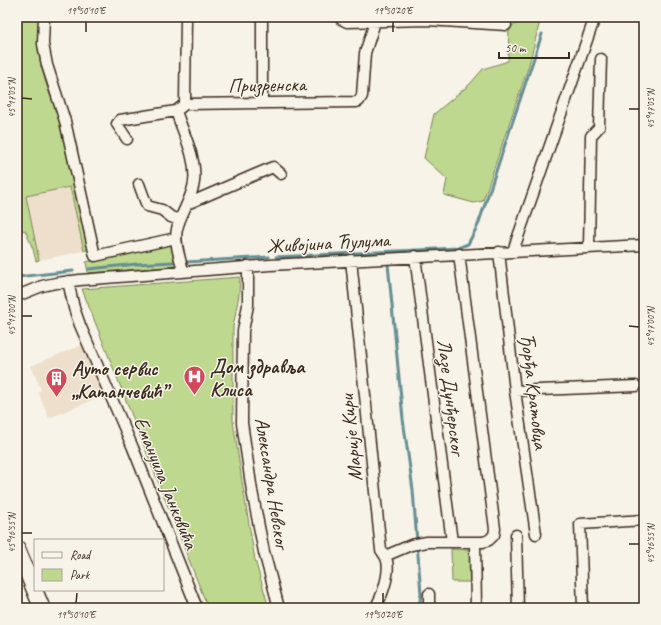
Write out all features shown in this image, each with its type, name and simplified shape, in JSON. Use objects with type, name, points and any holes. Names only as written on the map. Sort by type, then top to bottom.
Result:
[{"type":"main road","points":[[17,548],[34,589]]},
{"type":"main road","points":[[17,573],[32,608]]},
{"type":"main road","points":[[35,591],[42,608]]},
{"type":"street","points":[[44,17],[43,44],[47,65],[65,121],[95,256],[176,238]]},
{"type":"street","points":[[127,139],[117,124],[120,120],[176,111],[185,104],[186,17]]},
{"type":"street","points":[[262,17],[262,103]]},
{"type":"street","points":[[341,17],[341,19],[347,22],[427,19],[477,20],[506,25]]},
{"type":"street","points":[[513,251],[595,17]]},
{"type":"street","name":"Призренска","points":[[185,104],[359,101],[362,96],[365,54],[375,22]]},
{"type":"street","points":[[589,248],[591,136],[599,127],[601,59]]},
{"type":"street","points":[[176,111],[194,166],[193,190],[180,220],[176,238],[183,271]]},
{"type":"street","points":[[187,204],[273,167],[281,174]]},
{"type":"street","points":[[139,184],[147,206],[162,210],[171,217],[180,220]]},
{"type":"street","name":"Живојина Ћулума","points":[[17,296],[49,284],[68,281],[183,271],[415,256],[644,245]]},
{"type":"street","name":"Ђорђа Кратовца","points":[[499,252],[515,391],[536,534]]},
{"type":"street","points":[[385,556],[411,545],[428,542],[483,542],[492,538],[495,529],[459,254]]},
{"type":"street","name":"Лазе Дунђерског","points":[[415,256],[452,542]]},
{"type":"street","name":"Марије Кири","points":[[351,260],[381,550],[388,563],[382,593],[375,608]]},
{"type":"street","name":"Александра Невског","points":[[248,266],[248,305],[243,331],[242,423],[262,545],[279,608]]},
{"type":"street","name":"Емануила Јанковића","points":[[68,281],[74,308],[80,325],[133,448],[197,608]]},
{"type":"street","points":[[515,391],[636,386]]},
{"type":"street","points":[[583,608],[580,524],[644,520]]},
{"type":"street","points":[[516,535],[518,608]]},
{"type":"street","points":[[475,542],[476,608]]},
{"type":"street","points":[[429,594],[429,608]]},
{"type":"shaded area","points":[[70,187],[84,251],[39,260],[26,196]]},
{"type":"shaded area","points":[[84,344],[105,395],[49,418],[38,392],[41,390],[31,366]]},
{"type":"green space","points":[[17,17],[39,17],[39,58],[47,87],[62,125],[89,249],[84,251],[70,187],[26,196],[39,260],[36,261],[25,230],[17,233]]},
{"type":"green space","points":[[531,17],[541,17],[529,65],[483,201],[474,203],[444,195],[447,179],[424,158],[434,114],[470,84],[483,69],[508,61],[509,26],[531,20]]},
{"type":"green space","points":[[168,245],[173,247],[178,266],[88,273],[86,262]]},
{"type":"green space","points":[[240,277],[239,295],[233,327],[233,421],[255,560],[269,608],[208,608],[82,289]]},
{"type":"green space","points":[[451,549],[471,550],[472,582],[452,582]]},
{"type":"waterway","points":[[276,257],[458,248],[468,244],[478,225],[542,34]]},
{"type":"waterway","points":[[186,262],[269,257]]},
{"type":"waterway","points":[[89,269],[173,262]]},
{"type":"waterway","points":[[388,264],[403,419],[413,490],[421,594],[419,608]]},
{"type":"waterway","points":[[17,277],[73,271]]},
{"type":"place","name":"Дом здравља Клиса","points":[[194,396]]},
{"type":"place","name":"Ауто сервис „Катанчевић”","points":[[56,398]]}]
